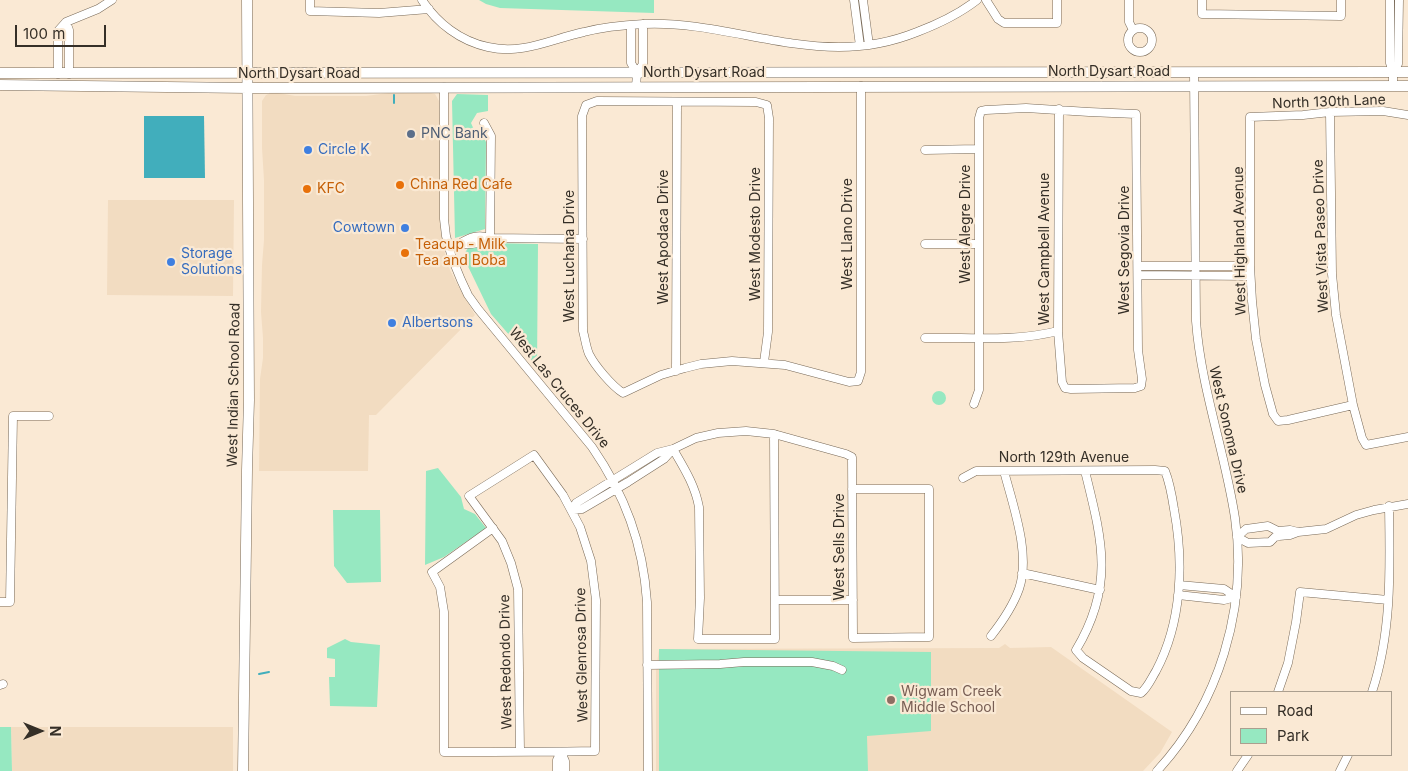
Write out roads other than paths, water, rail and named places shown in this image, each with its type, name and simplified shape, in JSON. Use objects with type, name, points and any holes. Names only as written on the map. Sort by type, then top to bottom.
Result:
[{"type":"main road","name":"West Indian School Road","points":[[243,771],[243,464],[249,400],[247,0]]},
{"type":"main road","name":"North Dysart Road","points":[[0,73],[1408,72]]},
{"type":"main road","points":[[444,73],[444,87]]},
{"type":"main road","name":"North Dysart Road","points":[[0,85],[248,88],[1408,86]]},
{"type":"street","points":[[58,74],[58,31],[66,22],[98,9],[112,0]]},
{"type":"street","points":[[310,0],[310,11],[379,13],[429,10]]},
{"type":"street","points":[[422,0],[445,26],[466,40],[478,45],[499,49],[524,49],[584,32],[643,24],[697,27],[823,46],[860,46],[897,39],[922,30],[951,17],[977,0]]},
{"type":"street","points":[[854,0],[860,46]]},
{"type":"street","points":[[863,0],[869,45]]},
{"type":"street","points":[[986,0],[1002,22],[1057,23],[1057,0]]},
{"type":"street","points":[[1129,0],[1129,22],[1133,30]]},
{"type":"street","points":[[1202,0],[1202,14],[1341,16],[1341,0]]},
{"type":"street","points":[[1390,0],[1390,63],[1393,72],[1393,86]]},
{"type":"street","points":[[1393,72],[1398,64],[1398,0]]},
{"type":"street","points":[[66,22],[69,30],[69,74]]},
{"type":"street","points":[[636,87],[637,74],[643,64],[643,24]]},
{"type":"street","points":[[631,25],[630,63],[637,74]]},
{"type":"street","name":"West Sonoma Drive","points":[[1156,771],[1192,723],[1213,684],[1228,639],[1236,597],[1238,559],[1235,518],[1200,359],[1196,321],[1194,73]]},
{"type":"street","name":"West Llano Drive","points":[[764,362],[785,365],[848,382],[858,381],[861,372],[861,86]]},
{"type":"street","name":"West Las Cruces Drive","points":[[444,87],[444,219],[446,236],[458,275],[468,296],[585,438],[602,462],[617,489],[636,534],[643,564],[647,602],[648,771]]},
{"type":"street","name":"West Luchana Drive","points":[[676,371],[661,375],[623,393],[605,377],[590,355],[583,331],[582,116],[586,105],[597,102],[677,103]]},
{"type":"street","name":"West Modesto Drive","points":[[677,103],[756,102],[767,105],[769,118],[768,332],[764,362]]},
{"type":"street","name":"West Apodaca Drive","points":[[676,371],[677,103]]},
{"type":"street","name":"West Alegre Drive","points":[[974,404],[979,390],[979,118],[981,112],[986,110],[1058,109]]},
{"type":"street","name":"West Segovia Drive","points":[[1058,109],[1136,114],[1138,350],[1142,378],[1141,386],[1135,388],[1065,388]]},
{"type":"street","name":"West Campbell Avenue","points":[[1058,109],[1058,331],[1062,382],[1065,388]]},
{"type":"street","name":"North 130th Lane","points":[[1250,117],[1384,111],[1408,115]]},
{"type":"street","name":"West Vista Paseo Drive","points":[[1330,112],[1332,274],[1336,315],[1353,405],[1362,438],[1366,445],[1408,437]]},
{"type":"street","name":"West Highland Avenue","points":[[1250,117],[1250,276],[1256,340],[1273,414],[1278,421],[1288,420],[1353,405]]},
{"type":"street","points":[[484,123],[491,136],[490,238]]},
{"type":"street","points":[[926,150],[978,149]]},
{"type":"street","points":[[449,246],[469,245],[482,235],[490,238],[583,239]]},
{"type":"street","points":[[926,244],[978,244]]},
{"type":"street","points":[[1138,266],[1250,266]]},
{"type":"street","points":[[1138,275],[1250,276]]},
{"type":"street","points":[[924,338],[1021,337],[1058,331]]},
{"type":"street","points":[[676,371],[708,363],[732,361],[764,362]]},
{"type":"street","points":[[0,602],[10,602],[13,416],[48,416]]},
{"type":"street","points":[[571,510],[576,502],[657,453],[674,449],[696,438],[718,433],[746,431],[774,434],[775,639],[698,639],[700,598],[699,507],[690,478],[674,449]]},
{"type":"street","name":"West Sells Drive","points":[[774,434],[852,457],[852,489],[853,600],[853,638],[929,637],[929,489],[852,489]]},
{"type":"street","points":[[571,510],[582,509],[617,489],[664,459],[674,449]]},
{"type":"street","name":"West Redondo Drive","points":[[520,752],[518,589],[511,563],[502,541],[469,496],[534,455]]},
{"type":"street","name":"West Glenrosa Drive","points":[[534,455],[563,495],[580,527],[591,561],[596,600],[595,750],[561,752]]},
{"type":"street","name":"North 129th Avenue","points":[[964,478],[976,471],[1155,470],[1165,472],[1169,480],[1179,534],[1179,586]]},
{"type":"street","points":[[991,636],[1013,602],[1019,589],[1022,573],[1021,540],[1004,471]]},
{"type":"street","points":[[1085,471],[1100,539],[1102,571],[1100,590],[1091,621],[1085,636],[1076,650],[1083,658],[1131,691],[1141,693],[1146,689],[1161,660],[1175,616],[1179,586],[1224,590],[1236,597]]},
{"type":"street","points":[[1298,532],[1290,530],[1278,531],[1268,526],[1246,529],[1237,537],[1248,544],[1270,542],[1275,537],[1326,529],[1356,515],[1389,506],[1408,504]]},
{"type":"street","points":[[1372,691],[1377,678],[1384,638],[1388,600],[1390,562],[1389,506]]},
{"type":"street","points":[[493,528],[432,572],[440,587],[444,612],[444,752],[561,752]]},
{"type":"street","points":[[1022,573],[1100,590]]},
{"type":"street","points":[[1278,691],[1288,663],[1300,592],[1388,600]]},
{"type":"street","points":[[1178,595],[1224,600],[1236,597]]},
{"type":"street","points":[[774,600],[853,600]]},
{"type":"street","points":[[647,665],[812,662],[833,666],[842,670]]},
{"type":"street","points":[[557,771],[557,760],[561,752]]},
{"type":"street","points":[[561,752],[566,761],[565,771]]},
{"type":"street","points":[[1236,771],[1247,756]]},
{"type":"street","points":[[1340,771],[1348,756]]},
{"type":"water","points":[[144,116],[204,116],[205,178],[144,178]]},
{"type":"waterway","points":[[394,95],[394,103]]},
{"type":"waterway","points":[[259,674],[269,672]]},
{"type":"place","name":"PNC Bank","points":[[411,134]]},
{"type":"place","name":"Circle K","points":[[308,150]]},
{"type":"place","name":"China Red Cafe","points":[[400,185]]},
{"type":"place","name":"KFC","points":[[307,189]]},
{"type":"place","name":"Cowtown","points":[[405,228]]},
{"type":"place","name":"Teacup - Milk Tea and Boba","points":[[405,253]]},
{"type":"place","name":"Storage Solutions","points":[[171,262]]},
{"type":"place","name":"Albertsons","points":[[392,323]]},
{"type":"place","name":"Wigwam Creek Middle School","points":[[891,700]]}]
